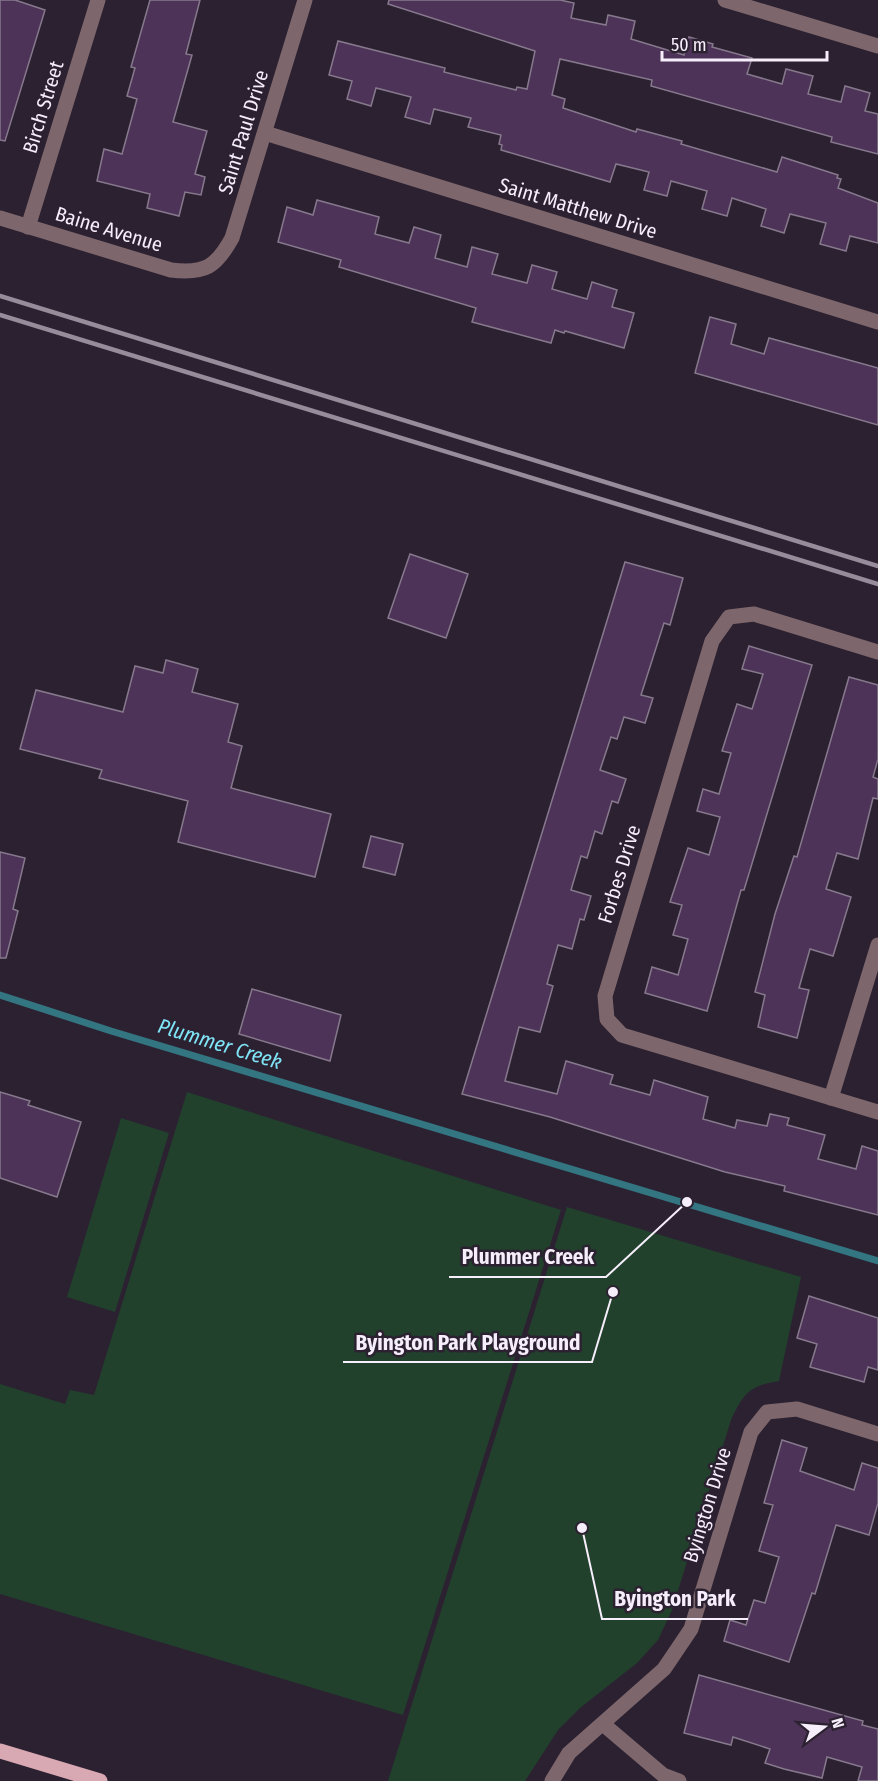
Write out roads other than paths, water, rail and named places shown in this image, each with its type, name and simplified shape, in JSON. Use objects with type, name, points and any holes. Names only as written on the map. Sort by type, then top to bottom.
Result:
[{"type":"main road","points":[[0,1751],[100,1781]]},
{"type":"street","name":"Birch Street","points":[[28,227],[98,0]]},
{"type":"street","name":"Saint Paul Drive","points":[[207,268],[222,256],[232,238],[305,0]]},
{"type":"street","points":[[725,0],[878,46]]},
{"type":"street","name":"Saint Matthew Drive","points":[[265,133],[878,322]]},
{"type":"street","name":"Baine Avenue","points":[[0,218],[171,270],[190,272],[207,268]]},
{"type":"street","name":"Forbes Drive","points":[[878,652],[754,614],[729,617],[712,641],[605,996],[607,1019],[622,1035],[878,1112]]},
{"type":"street","points":[[831,1098],[878,945]]},
{"type":"street","name":"Byington Drive","points":[[552,1781],[569,1753],[664,1669],[691,1629],[751,1432],[767,1412],[797,1409],[878,1434]]},
{"type":"street","points":[[603,1724],[663,1775],[679,1781]]},
{"type":"waterway","name":"Plummer Creek","points":[[0,995],[111,1031],[878,1261]]},
{"type":"railway","points":[[0,296],[878,566]]},
{"type":"railway","points":[[0,315],[878,584]]},
{"type":"place","name":"Plummer Creek","points":[[687,1202]]},
{"type":"place","name":"Byington Park Playground","points":[[613,1292]]},
{"type":"place","name":"Byington Park","points":[[582,1528]]}]
